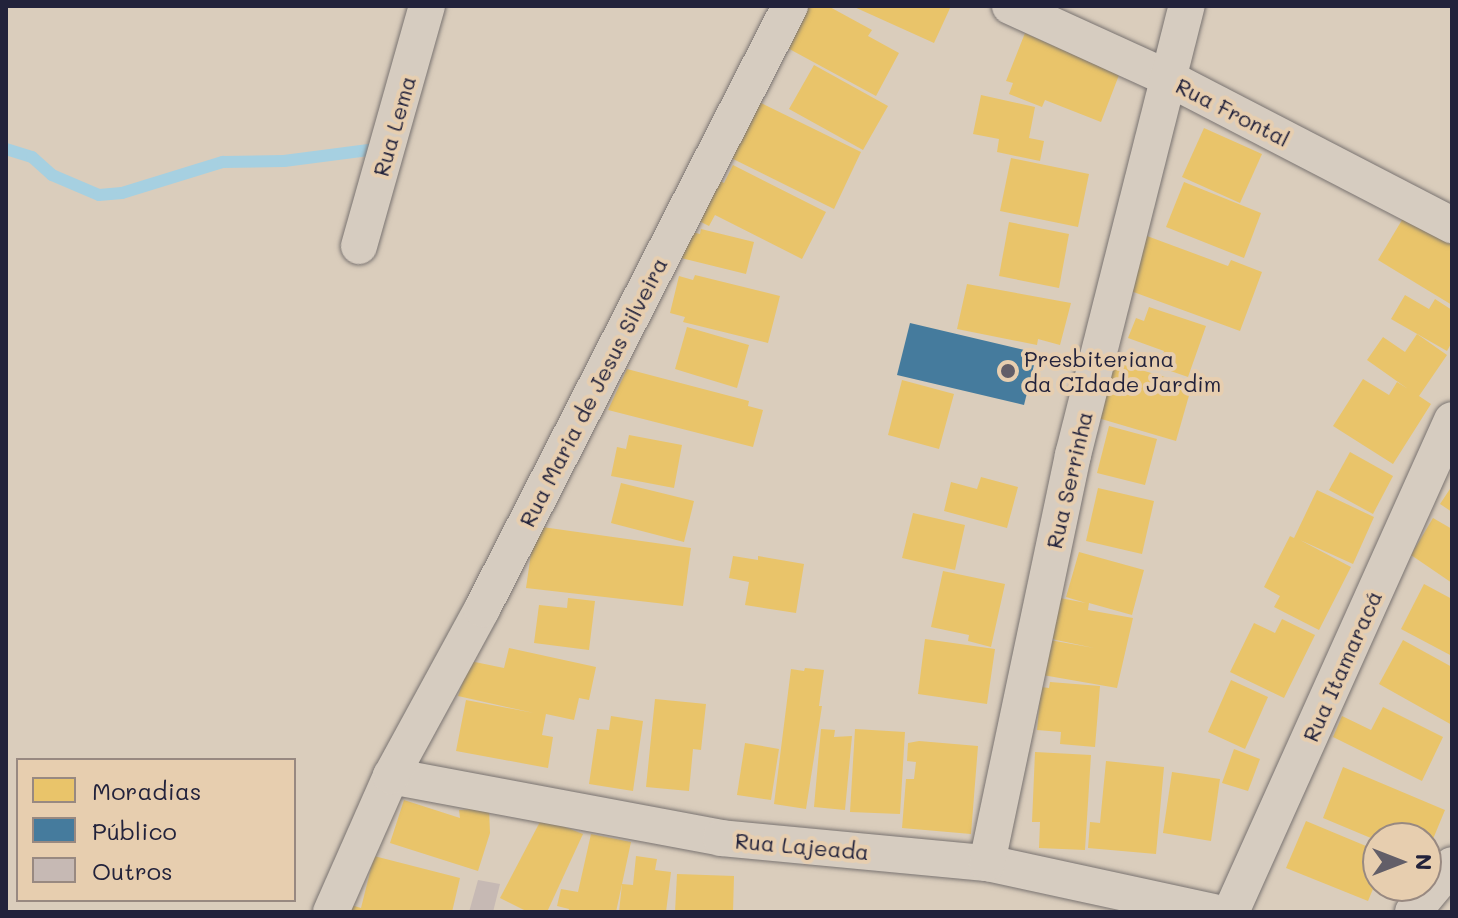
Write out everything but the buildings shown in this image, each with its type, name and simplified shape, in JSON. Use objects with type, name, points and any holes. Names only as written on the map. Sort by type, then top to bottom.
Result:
[{"type":"street","name":"Rua Lema","points":[[359,246],[427,6]]},
{"type":"street","name":"Rua Maria de Jesus Silveira","points":[[331,912],[391,776],[482,609],[790,6]]},
{"type":"street","name":"Rua Frontal","points":[[1010,6],[1168,78],[1452,225]]},
{"type":"street","name":"Rua Serrinha","points":[[987,863],[1073,455],[1187,6]]},
{"type":"street","name":"Rua Itamaracá","points":[[1231,912],[1452,420]]},
{"type":"street","name":"Rua Lajeada","points":[[391,776],[721,838],[987,863],[1214,912]]},
{"type":"street","points":[[1413,912],[1452,865]]},
{"type":"waterway","points":[[6,149],[32,157],[52,175],[99,195],[122,193],[223,162],[284,161],[376,149]]},
{"type":"place","name":"Presbiteriana da CIdade Jardim","points":[[1008,371]]}]
